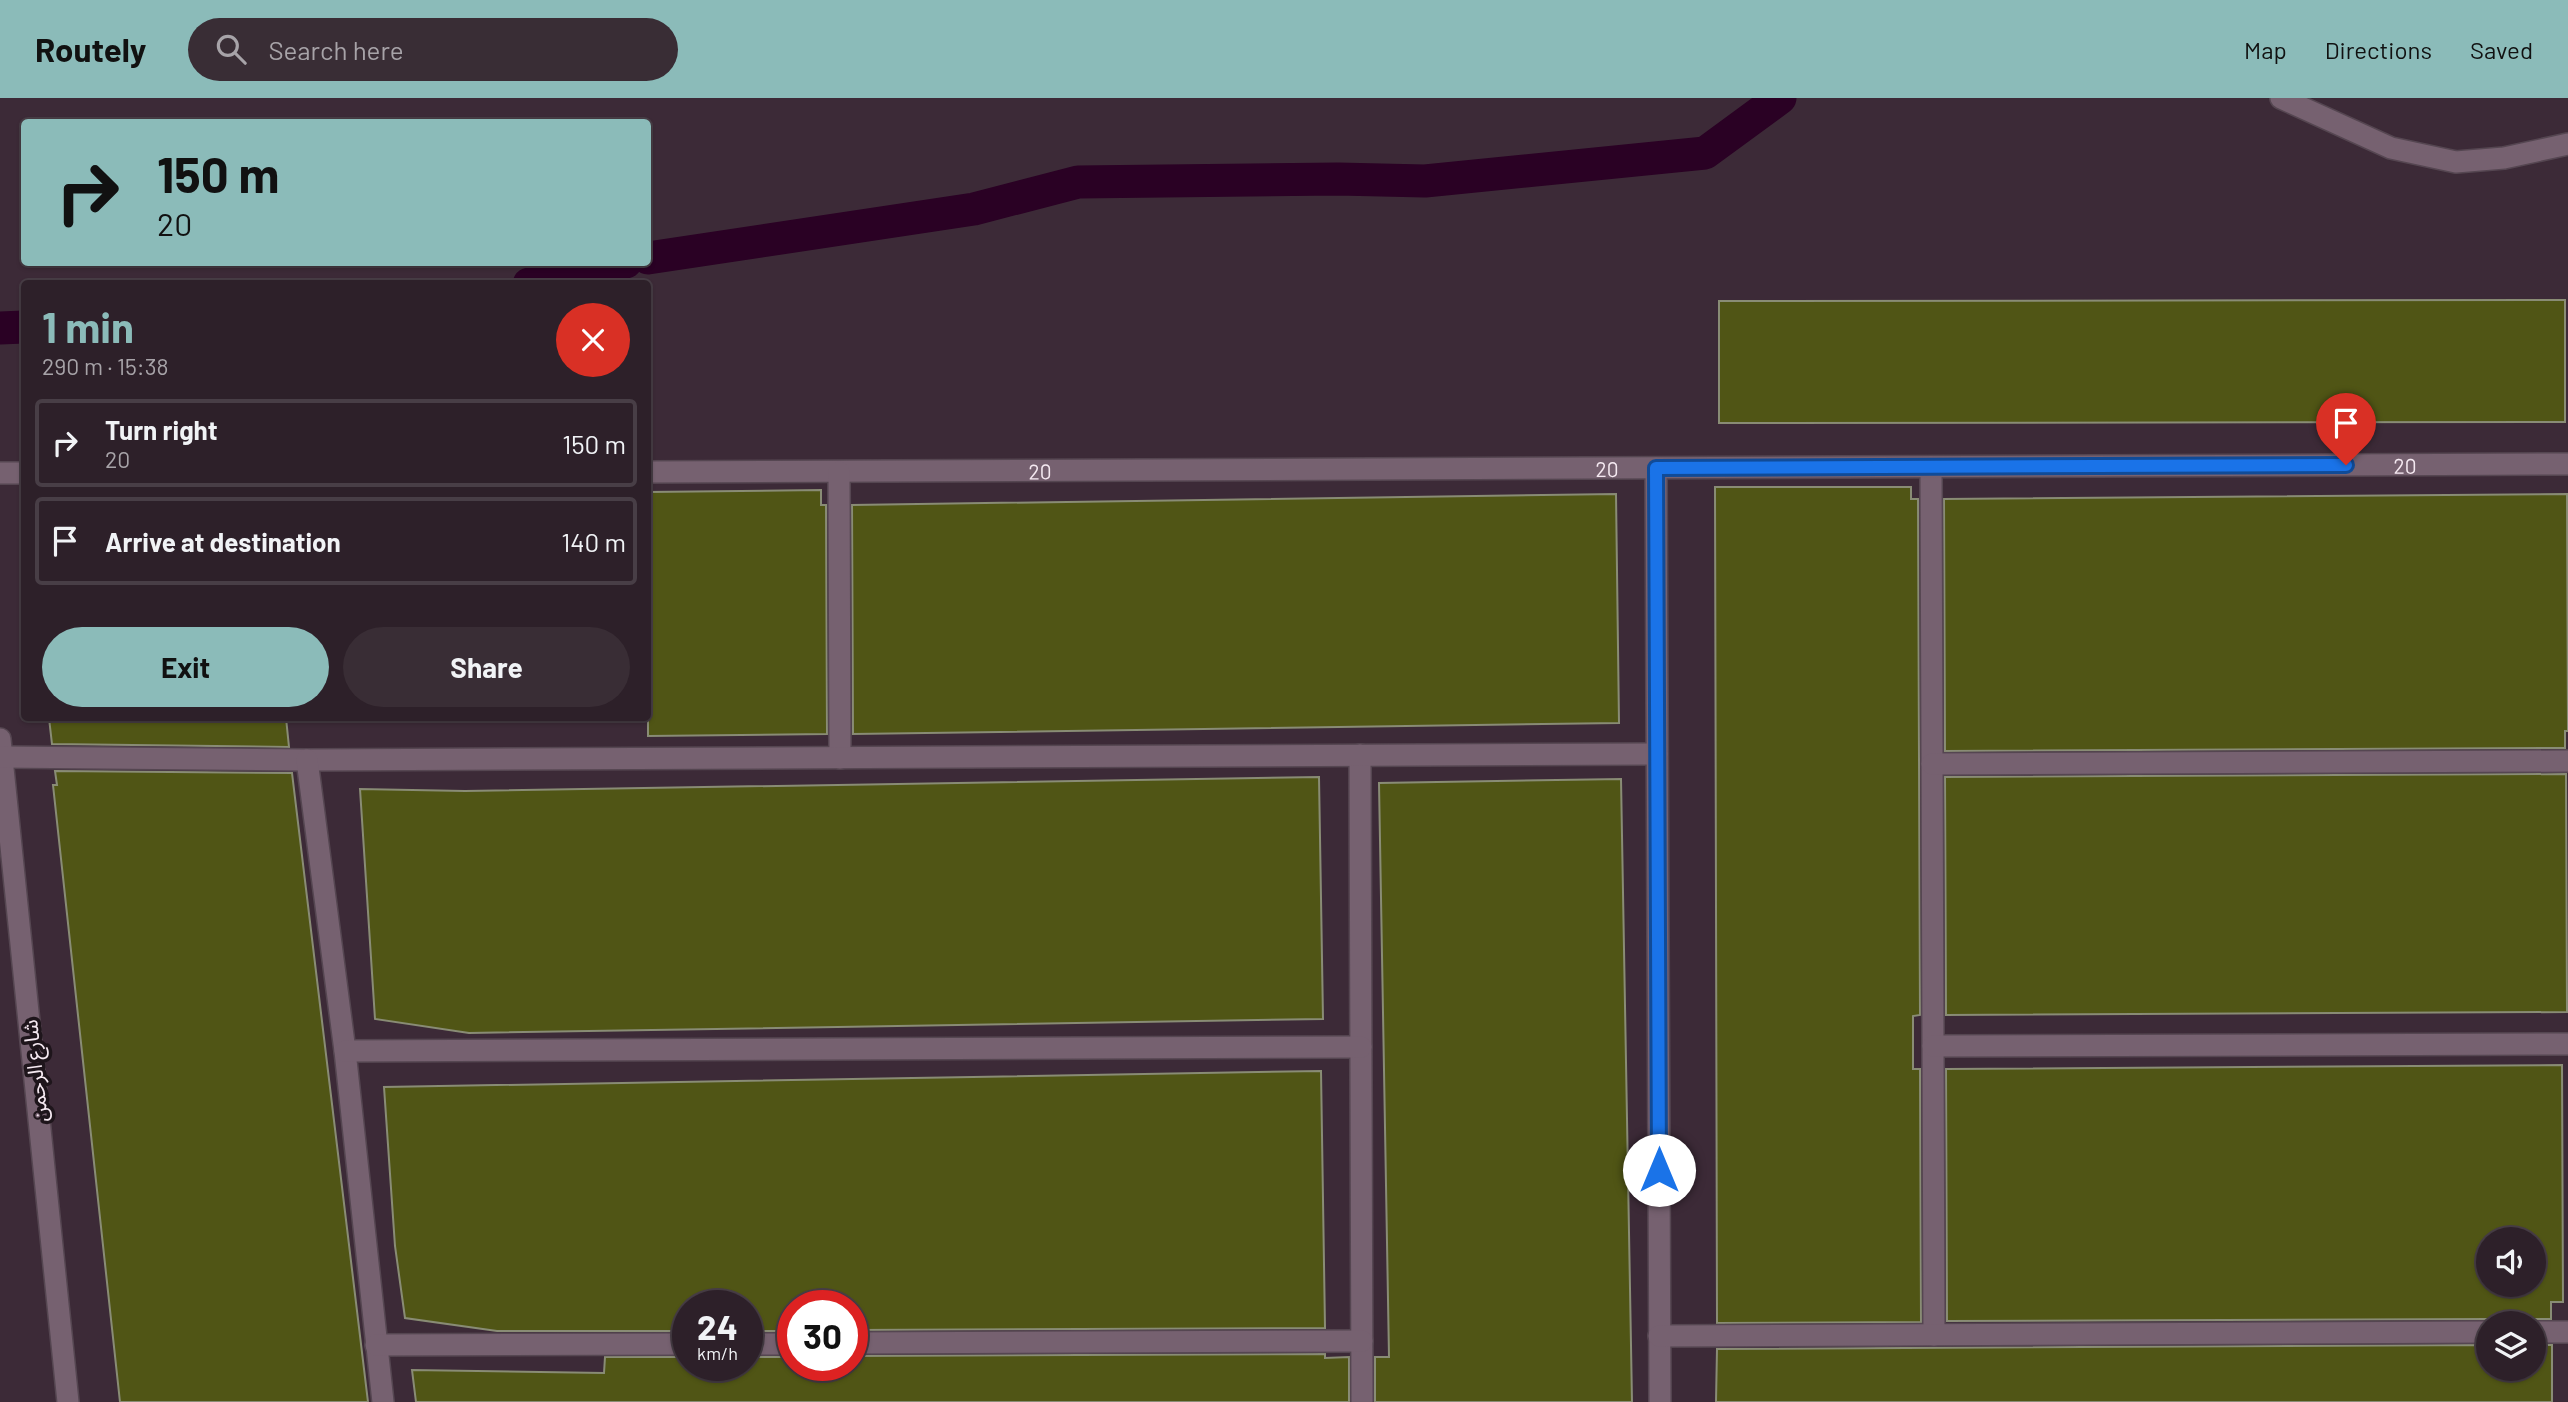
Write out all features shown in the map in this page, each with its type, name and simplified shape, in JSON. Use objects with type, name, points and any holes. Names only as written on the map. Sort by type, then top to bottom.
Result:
[{"type":"street","points":[[2281,98],[2390,148],[2456,162],[2504,159],[2568,144]]},
{"type":"street","name":"20","points":[[651,472],[2568,464]]},
{"type":"street","points":[[1931,467],[1934,1335]]},
{"type":"street","points":[[1656,468],[1660,1402]]},
{"type":"street","points":[[839,472],[840,758]]},
{"type":"street","points":[[0,473],[21,473]]},
{"type":"street","points":[[1,748],[307,760],[1657,754]]},
{"type":"street","name":"شارع الرحمن","points":[[1,748],[68,1402]]},
{"type":"street","points":[[1360,755],[1362,1402]]},
{"type":"street","points":[[307,760],[345,1051],[383,1402]]},
{"type":"street","points":[[1932,764],[2568,761]]},
{"type":"street","points":[[1933,1046],[2568,1044]]},
{"type":"street","points":[[345,1051],[1361,1047]]},
{"type":"street","points":[[1659,1336],[2476,1332]]},
{"type":"street","points":[[2546,1332],[2568,1332]]},
{"type":"street","points":[[868,1343],[1362,1341]]},
{"type":"street","points":[[376,1345],[672,1344]]},
{"type":"building","points":[[2565,300],[2565,422],[1719,423],[1719,301]]},
{"type":"building","points":[[1715,487],[1911,487],[1911,499],[1918,499],[1920,1015],[1913,1016],[1913,1069],[1920,1069],[1921,1322],[1717,1323]]},
{"type":"building","points":[[821,490],[821,505],[826,505],[827,734],[648,736],[648,721],[651,721],[651,492]]},
{"type":"building","points":[[1616,494],[1619,723],[853,734],[852,505]]},
{"type":"building","points":[[2567,494],[2568,731],[2565,731],[2565,748],[1945,751],[1944,499]]},
{"type":"building","points":[[49,721],[286,721],[289,747],[52,744]]},
{"type":"building","points":[[55,771],[292,773],[368,1402],[120,1402],[53,785],[57,785]]},
{"type":"building","points":[[2566,774],[2567,1012],[1946,1015],[1945,777]]},
{"type":"building","points":[[1319,777],[1323,1019],[469,1033],[375,1019],[360,789],[465,791]]},
{"type":"building","points":[[1621,779],[1632,1402],[1375,1402],[1375,1357],[1389,1357],[1379,783]]},
{"type":"building","points":[[2562,1065],[2563,1302],[2551,1302],[2551,1319],[2546,1319],[2546,1311],[2476,1311],[2476,1319],[1947,1321],[1946,1069]]},
{"type":"building","points":[[1321,1071],[1325,1328],[868,1330],[868,1290],[777,1290],[777,1331],[763,1331],[763,1290],[672,1290],[672,1331],[497,1331],[405,1318],[395,1246],[384,1087]]},
{"type":"building","points":[[2476,1345],[2476,1381],[2546,1381],[2546,1345],[2552,1345],[2552,1402],[1716,1402],[1717,1349]]},
{"type":"building","points":[[1325,1354],[1325,1358],[1349,1357],[1349,1402],[416,1402],[412,1370],[604,1373],[605,1357],[672,1357],[672,1381],[763,1381],[763,1357],[777,1357],[777,1381],[868,1381],[868,1356]]},
{"type":"waterway","points":[[651,258],[974,209],[1078,182],[1338,179],[1425,181],[1705,153],[1780,98]]},
{"type":"waterway","points":[[547,280],[608,266]]},
{"type":"waterway","points":[[0,328],[21,327]]},
{"type":"route","points":[[1659,1170],[1656,468],[2346,465]]}]
